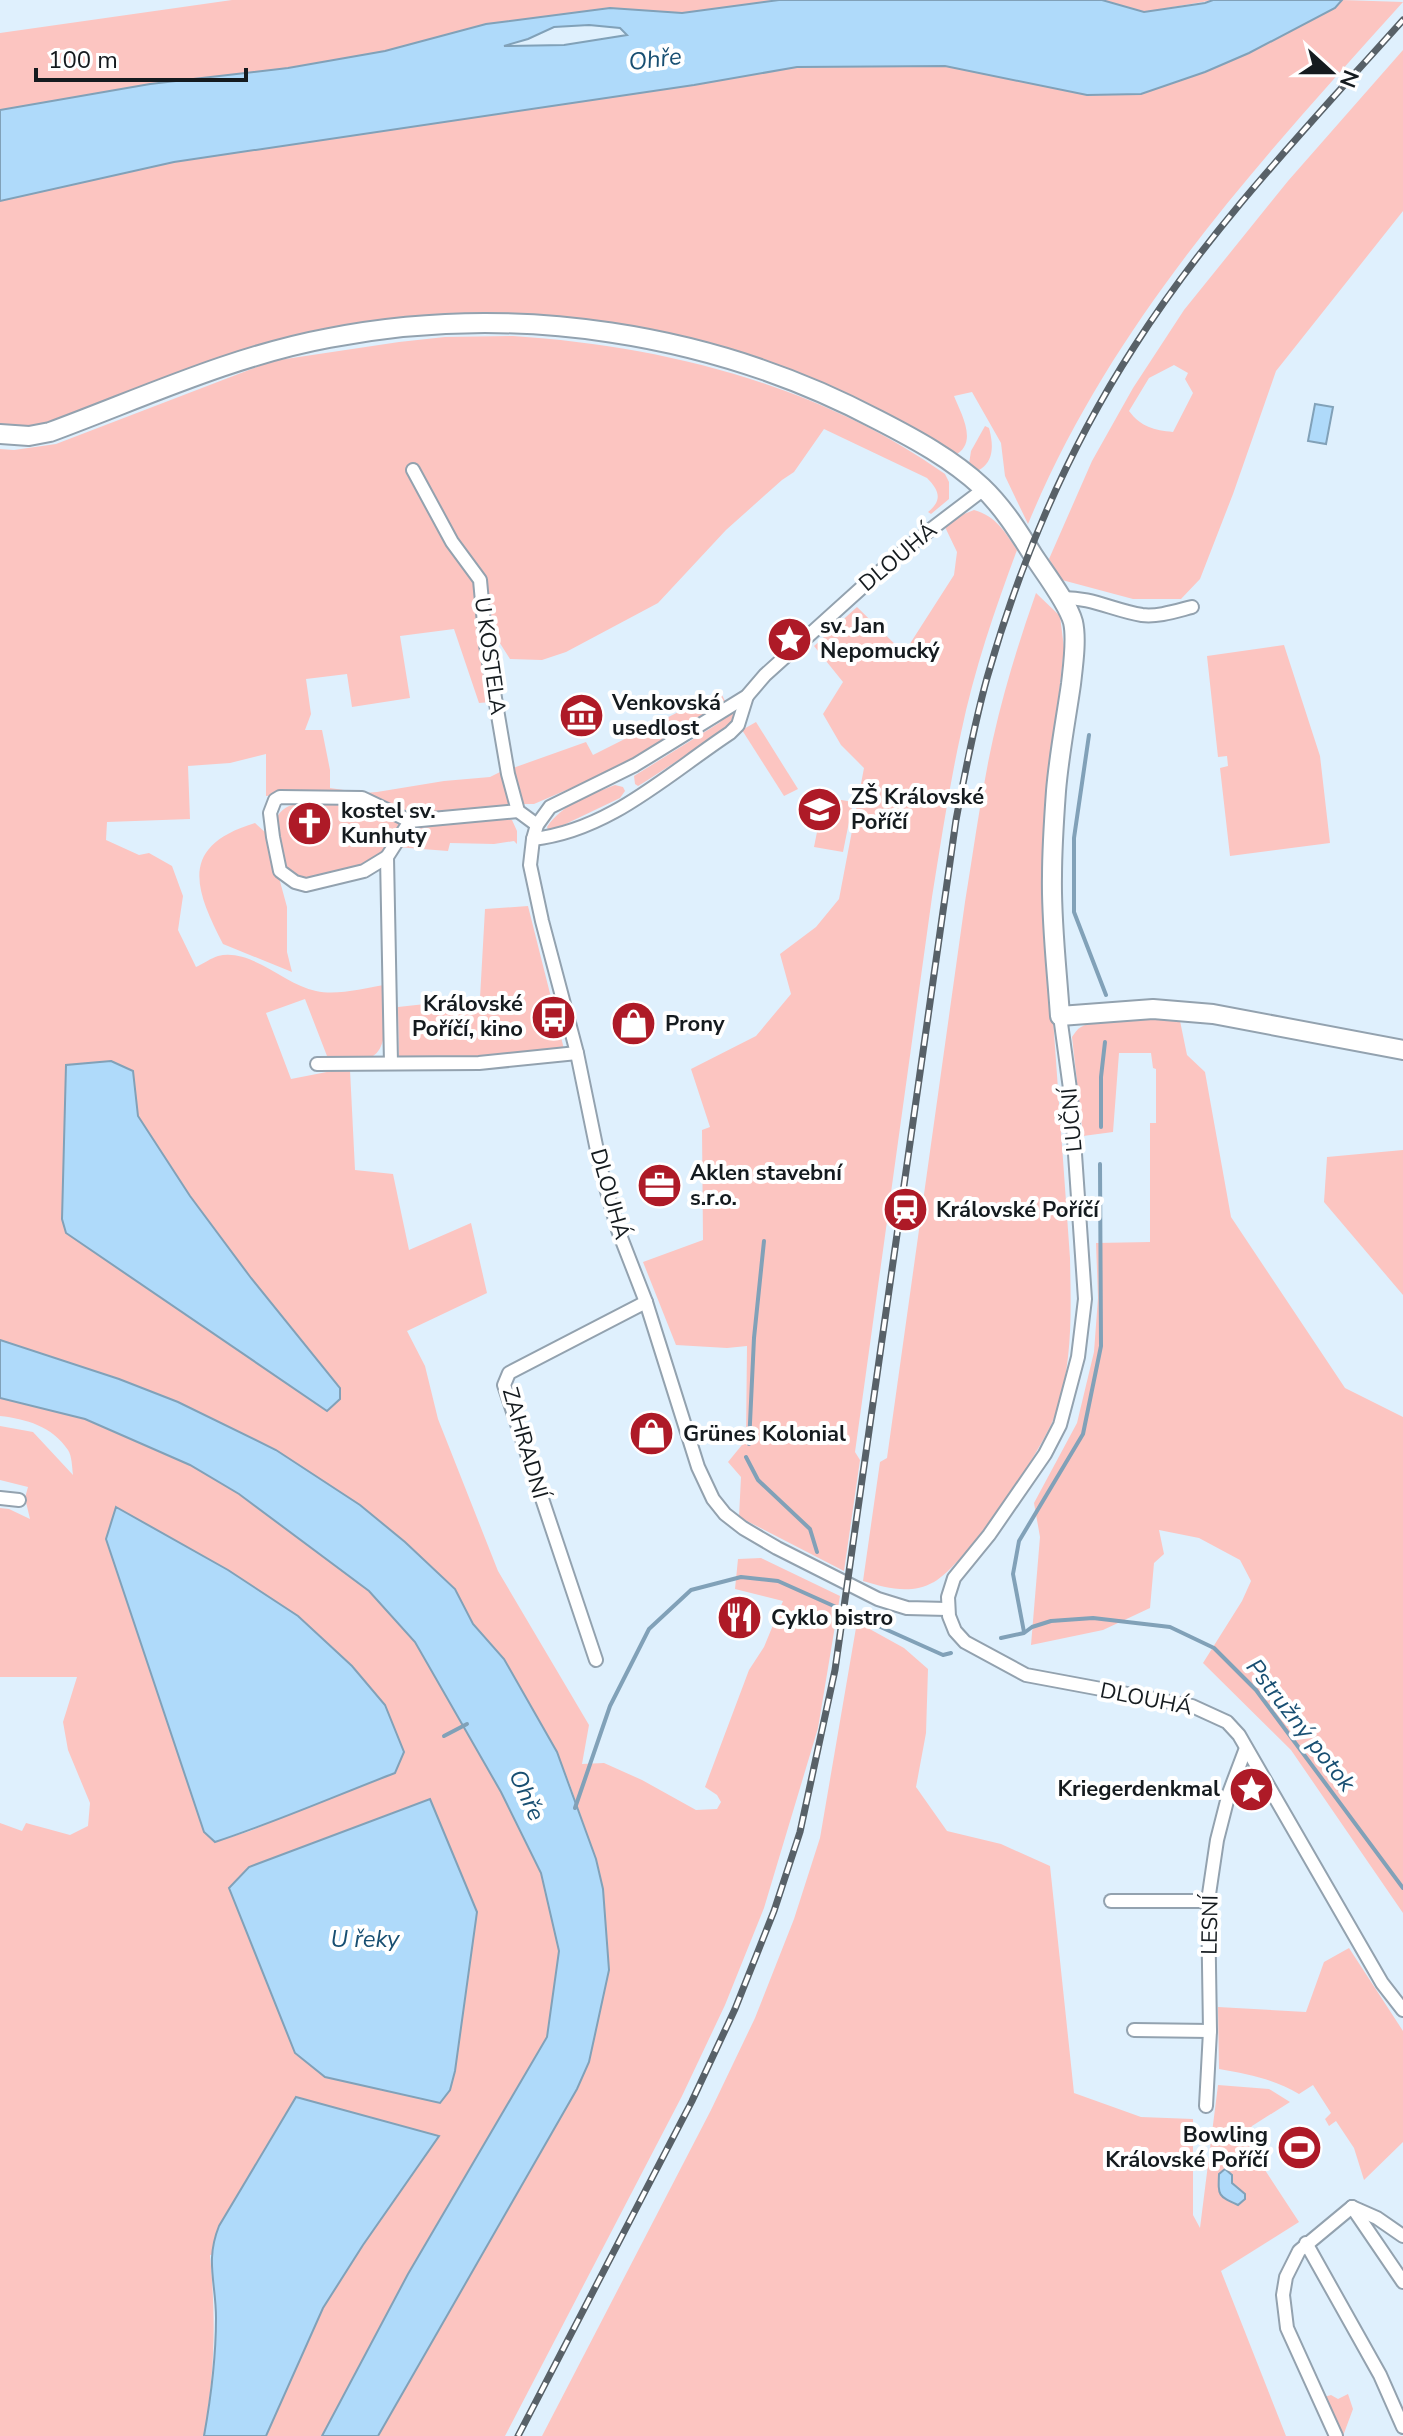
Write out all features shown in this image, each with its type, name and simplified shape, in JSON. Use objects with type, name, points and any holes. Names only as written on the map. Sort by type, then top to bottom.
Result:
[{"type":"street","name":"LUČNÍ","points":[[0,434],[29,436],[50,432],[221,367],[328,338],[403,328],[521,324],[588,329],[699,351],[757,368],[826,395],[892,427],[956,465],[1007,514],[1073,622],[1074,658],[1057,786],[1052,878],[1060,1016],[1071,1096],[1085,1299],[1078,1357],[1060,1425],[1045,1454],[989,1535],[959,1570],[950,1586],[947,1609]]},
{"type":"street","name":"U KOSTELA","points":[[413,470],[452,542],[480,580],[493,688],[508,774],[518,811]]},
{"type":"street","name":"DLOUHÁ","points":[[984,489],[913,543],[765,675],[747,696],[635,765],[557,802],[544,812],[533,839],[530,865],[577,1053],[601,1170],[618,1230],[646,1302],[698,1467],[713,1499],[725,1514],[743,1528],[817,1570],[878,1599],[918,1609],[947,1609],[951,1624],[965,1642],[1026,1675],[1192,1706],[1227,1722],[1239,1735],[1382,1983],[1403,2010]]},
{"type":"street","points":[[1060,598],[1081,598],[1144,615],[1192,607]]},
{"type":"street","name":"DLOUHÁ","points":[[533,839],[552,837],[596,823],[664,781],[738,725],[747,696]]},
{"type":"street","points":[[410,821],[387,857],[364,871],[306,885],[295,882],[280,871],[270,813],[272,804],[280,797],[362,798],[410,821],[518,811],[537,825]]},
{"type":"street","points":[[387,857],[391,1063]]},
{"type":"street","points":[[1060,1016],[1153,1009],[1213,1014],[1403,1050]]},
{"type":"street","points":[[317,1064],[479,1063],[577,1053]]},
{"type":"street","name":"ZAHRADNÍ","points":[[596,1660],[504,1385],[509,1373],[646,1302]]},
{"type":"street","points":[[0,1498],[19,1500]]},
{"type":"street","name":"LESNÍ","points":[[1206,2106],[1210,2031],[1208,1901],[1217,1840],[1229,1793],[1246,1748]]},
{"type":"street","points":[[1111,1901],[1208,1901]]},
{"type":"street","points":[[1134,2030],[1210,2031]]},
{"type":"street","points":[[1352,2207],[1377,2218],[1403,2236]]},
{"type":"street","points":[[1336,2436],[1287,2328],[1283,2295],[1286,2277],[1299,2251],[1352,2207]]},
{"type":"street","points":[[1352,2207],[1403,2282]]},
{"type":"street","points":[[1306,2243],[1380,2375],[1403,2427]]},
{"type":"shaded area","points":[[232,0],[779,0],[682,13],[610,8],[486,24],[385,51],[288,68],[150,84],[0,110],[0,33]]},
{"type":"shaded area","points":[[1102,0],[1214,0],[1144,12]]},
{"type":"shaded area","points":[[1342,0],[1403,2],[1243,184],[1145,312],[1062,450],[1028,524],[1005,476],[1001,443],[972,392],[954,396],[967,435],[963,448],[954,456],[701,343],[389,323],[68,420],[31,427],[0,427],[0,201],[174,162],[797,67],[945,66],[1087,95],[1249,53],[1335,8]]},
{"type":"shaded area","points":[[1403,50],[1403,211],[1276,371],[1200,579],[1181,599],[1133,599],[1062,580],[1049,559],[1092,461],[1133,388],[1184,310],[1288,181]],"holes":[[[1174,365],[1188,373],[1185,379],[1193,393],[1173,432],[1148,427],[1129,411],[1149,378]]]},
{"type":"shaded area","points":[[513,336],[570,341],[627,349],[739,375],[846,416],[896,443],[945,474],[949,482],[949,499],[931,514],[928,512],[938,495],[927,478],[824,429],[794,472],[726,530],[658,603],[566,652],[542,660],[510,659],[496,637],[478,630],[491,702],[479,703],[454,629],[400,636],[410,698],[352,707],[347,674],[306,679],[311,714],[305,730],[322,730],[330,770],[330,788],[377,792],[490,777],[504,770],[510,806],[410,816],[368,798],[288,794],[266,796],[266,754],[230,763],[188,766],[190,819],[107,822],[106,840],[139,855],[149,853],[172,866],[183,896],[178,930],[196,967],[215,957],[231,955],[256,962],[316,991],[341,992],[384,985],[384,1035],[382,1045],[371,1057],[327,1056],[305,999],[266,1013],[291,1079],[350,1070],[355,1170],[393,1174],[409,1250],[471,1223],[487,1293],[407,1331],[425,1366],[438,1419],[498,1571],[589,1725],[582,1764],[604,1763],[696,1810],[717,1809],[721,1802],[705,1787],[749,1670],[764,1647],[783,1601],[735,1589],[738,1559],[761,1558],[840,1596],[818,1728],[764,1908],[725,2005],[682,2096],[505,2436],[378,2436],[420,2361],[609,1970],[603,1889],[596,1859],[557,1753],[504,1659],[473,1624],[455,1589],[405,1542],[360,1505],[276,1450],[178,1402],[0,1340],[0,449],[56,444],[272,361],[445,337]],"holes":[[[111,1061],[133,1071],[138,1116],[190,1196],[251,1278],[340,1388],[326,1410],[66,1233],[62,1219],[66,1066]]]},
{"type":"shaded area","points":[[985,426],[989,428],[992,451],[988,462],[979,470],[969,464],[971,451]]},
{"type":"shaded area","points":[[974,510],[994,521],[1017,550],[972,686],[945,815],[855,1452],[860,1460],[844,1571],[739,1517],[741,1477],[728,1462],[746,1440],[747,1346],[676,1345],[643,1262],[703,1240],[702,1130],[710,1127],[691,1069],[756,1036],[791,994],[780,954],[816,927],[839,899],[864,768],[841,745],[823,714],[843,682],[814,646],[857,607],[904,653],[954,575],[957,552],[945,527]]},
{"type":"shaded area","points":[[1036,593],[1060,616],[1064,648],[1044,831],[1043,878],[1070,1258],[1070,1335],[1066,1372],[1057,1410],[1038,1450],[965,1553],[934,1582],[916,1588],[890,1588],[863,1581],[880,1462],[887,1458],[985,780],[1007,684]]},
{"type":"shaded area","points":[[1284,645],[1320,756],[1330,843],[1230,856],[1220,768],[1228,766],[1227,756],[1218,757],[1207,656]]},
{"type":"shaded area","points":[[720,691],[725,701],[720,707],[613,770],[534,804],[522,804],[518,798],[513,768],[586,742],[593,755]]},
{"type":"shaded area","points":[[734,710],[737,718],[722,732],[638,786],[635,784],[634,776],[719,723]]},
{"type":"shaded area","points":[[756,722],[798,789],[784,796],[742,730]]},
{"type":"shaded area","points":[[615,785],[623,787],[625,791],[620,798],[548,830],[547,827],[560,812]]},
{"type":"shaded area","points":[[824,797],[853,802],[843,852],[814,847]]},
{"type":"shaded area","points":[[304,802],[343,802],[371,808],[401,824],[380,854],[357,870],[308,881],[286,871],[276,833],[279,814],[285,808]]},
{"type":"shaded area","points":[[512,820],[517,831],[517,844],[514,841],[450,843],[448,851],[396,847],[414,830]]},
{"type":"shaded area","points":[[255,823],[267,834],[287,907],[287,952],[292,972],[223,944],[200,887],[204,857],[214,844]]},
{"type":"shaded area","points":[[528,906],[564,1049],[402,1060],[399,1056],[398,1007],[480,998],[485,909]]},
{"type":"shaded area","points":[[1179,1016],[1187,1055],[1205,1072],[1231,1217],[1345,1388],[1403,1417],[1403,1913],[1291,1750],[1203,1663],[1251,1581],[1240,1560],[1199,1538],[1159,1530],[1164,1554],[1154,1563],[1150,1608],[1103,1630],[1031,1645],[1040,1537],[1034,1503],[1077,1423],[1094,1352],[1098,1298],[1096,1243],[1150,1242],[1150,1123],[1156,1123],[1156,1069],[1153,1068],[1151,1053],[1119,1053],[1113,1132],[1083,1136],[1072,1037],[1081,1027],[1100,1021]]},
{"type":"shaded area","points":[[1403,1150],[1403,1295],[1324,1202],[1327,1157]]},
{"type":"shaded area","points":[[0,1398],[85,1419],[190,1465],[239,1494],[369,1591],[415,1642],[501,1792],[541,1873],[559,1951],[547,2037],[408,2274],[322,2436],[266,2436],[323,2308],[363,2245],[210,2255],[213,2346],[204,2436],[0,2436],[0,1823],[22,1831],[26,1823],[70,1835],[88,1826],[90,1803],[68,1750],[63,1722],[77,1677],[0,1677],[0,1508],[30,1519],[25,1498],[28,1487],[0,1480],[0,1426],[33,1432],[73,1475],[71,1458],[62,1442],[46,1429],[0,1416]],"holes":[[[116,1507],[228,1570],[298,1616],[352,1666],[385,1705],[317,1802],[250,1831],[215,1842],[106,1539]],[[477,1912],[439,2103],[325,2077]]]},
{"type":"shaded area","points":[[857,1622],[904,1648],[928,1669],[926,1733],[916,1787],[947,1831],[1001,1844],[1050,1866],[1074,2093],[1141,2117],[1193,2119],[1193,2215],[1200,2228],[1218,2085],[1269,2089],[1290,2102],[1252,2126],[1244,2138],[1299,2222],[1221,2271],[1286,2436],[542,2436],[711,2110],[755,2018],[794,1919],[820,1838]]},
{"type":"shaded area","points":[[1349,1948],[1403,2031],[1403,2142],[1364,2180],[1354,2148],[1336,2121],[1329,2126],[1325,2119],[1331,2113],[1313,2085],[1299,2094],[1270,2081],[1219,2069],[1218,2007],[1306,2012],[1324,1962]]},
{"type":"shaded area","points":[[1348,2394],[1353,2409],[1343,2436],[1339,2436],[1324,2397],[1331,2395],[1338,2399]]},
{"type":"water","name":"Ohře","points":[[779,0],[1102,0],[1144,12],[1213,0],[1342,0],[1335,8],[1249,53],[1141,94],[1087,95],[945,66],[797,67],[174,162],[0,201],[0,110],[150,84],[288,68],[385,51],[486,24],[610,8],[682,13]],"holes":[[[589,25],[620,28],[627,35],[564,45],[504,46],[554,27]]]},
{"type":"water","points":[[1315,404],[1333,407],[1326,444],[1308,441]]},
{"type":"water","points":[[111,1061],[133,1071],[138,1116],[190,1196],[251,1278],[340,1388],[340,1399],[327,1411],[66,1233],[62,1219],[66,1065]]},
{"type":"water","name":"Ohře","points":[[0,1340],[178,1402],[276,1450],[360,1505],[405,1542],[455,1589],[473,1624],[504,1659],[557,1752],[596,1859],[603,1889],[609,1970],[589,2062],[577,2089],[378,2436],[322,2436],[408,2274],[547,2037],[559,1951],[541,1873],[501,1792],[415,1642],[369,1591],[239,1494],[190,1465],[85,1419],[0,1398]]},
{"type":"water","points":[[116,1507],[228,1570],[298,1616],[352,1666],[385,1705],[404,1752],[395,1773],[215,1842],[204,1832],[106,1539]]},
{"type":"water","name":"U řeky","points":[[430,1799],[477,1912],[455,2071],[450,2090],[440,2103],[325,2077],[295,2053],[229,1888],[249,1867]]},
{"type":"water","points":[[296,2097],[439,2136],[323,2308],[266,2436],[204,2436],[215,2348],[216,2305],[212,2261],[215,2239],[219,2226]]},
{"type":"water","points":[[1225,2169],[1232,2175],[1232,2183],[1245,2194],[1245,2199],[1238,2205],[1223,2197],[1219,2191],[1219,2174]]},
{"type":"waterway","points":[[1089,735],[1074,838],[1074,912],[1106,995]]},
{"type":"waterway","points":[[1101,1127],[1105,1042]]},
{"type":"waterway","points":[[1024,1632],[1013,1574],[1019,1541],[1083,1434],[1101,1346],[1100,1164]]},
{"type":"waterway","points":[[749,1444],[754,1338],[764,1241]]},
{"type":"waterway","points":[[746,1457],[758,1480],[810,1529],[817,1552]]},
{"type":"waterway","name":"Pstružný potok","points":[[575,1808],[610,1706],[649,1629],[691,1590],[741,1577],[778,1581],[943,1655],[951,1653]]},
{"type":"waterway","name":"Pstružný potok","points":[[1001,1638],[1024,1633],[1051,1621],[1093,1618],[1170,1627],[1214,1648],[1256,1690],[1403,1888]]},
{"type":"waterway","points":[[444,1736],[467,1724]]},
{"type":"railway","points":[[518,2436],[692,2101],[735,2009],[774,1911],[800,1832],[835,1670],[956,820],[982,696],[1015,592],[1067,466],[1110,386],[1163,303],[1262,178],[1403,20]]},
{"type":"place","name":"sv. Jan Nepomucký","points":[[789,639]]},
{"type":"place","name":"Venkovská usedlost","points":[[581,716]]},
{"type":"place","name":"ZŠ Královské Poříčí","points":[[820,810]]},
{"type":"place","name":"kostel sv. Kunhuty","points":[[310,824]]},
{"type":"place","name":"Královské Poříčí, kino","points":[[554,1017]]},
{"type":"place","name":"Prony","points":[[634,1024]]},
{"type":"place","name":"Aklen stavební s.r.o.","points":[[659,1186]]},
{"type":"place","name":"Královské Poříčí","points":[[905,1210]]},
{"type":"place","name":"Grünes Kolonial","points":[[652,1434]]},
{"type":"place","name":"Cyklo bistro","points":[[740,1618]]},
{"type":"place","name":"Kriegerdenkmal","points":[[1251,1789]]},
{"type":"place","name":"Bowling Královské Poříčí","points":[[1299,2148]]}]
